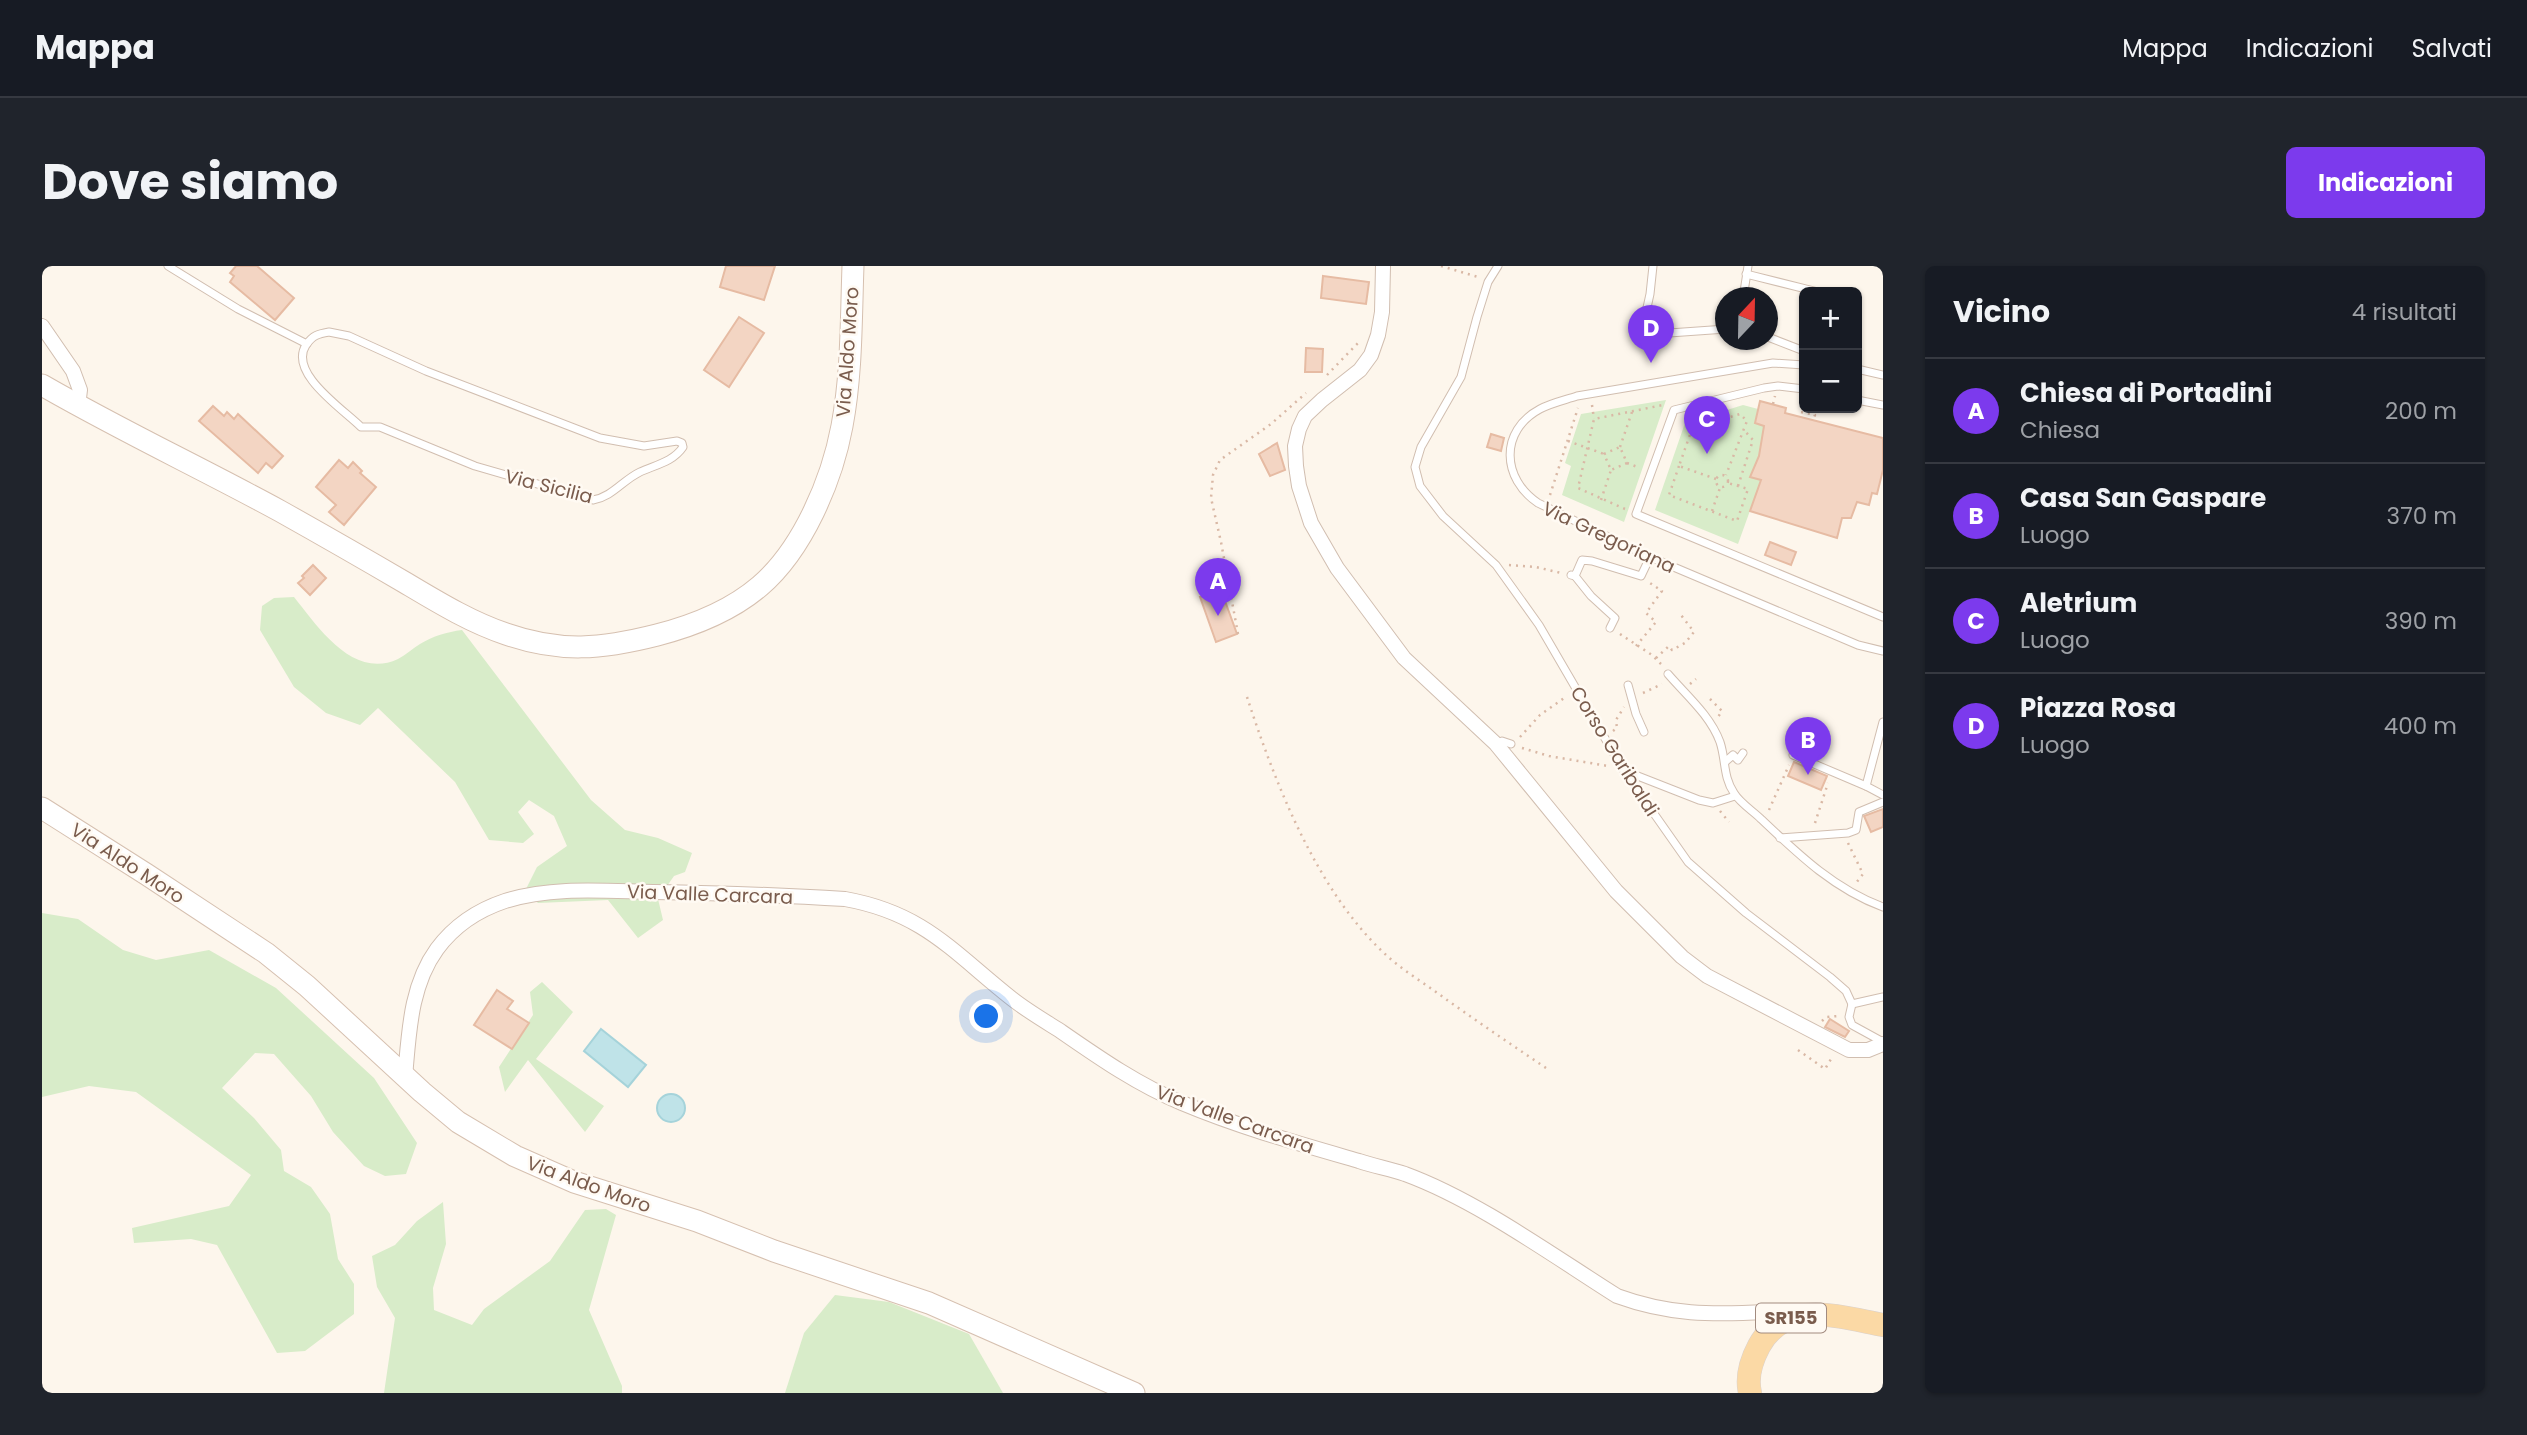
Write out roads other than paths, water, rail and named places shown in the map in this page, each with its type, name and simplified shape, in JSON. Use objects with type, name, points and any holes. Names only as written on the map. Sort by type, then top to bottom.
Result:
[{"type":"main road","name":"Via Aldo Moro","points":[[42,385],[239,489],[442,604],[505,634],[566,648],[621,644],[680,629],[724,609],[760,586],[785,559],[808,523],[830,474],[842,426],[848,375],[853,266]]},
{"type":"main road","name":"Via Aldo Moro","points":[[42,808],[266,953],[307,986],[458,1122],[515,1156],[562,1177],[697,1221],[774,1251],[929,1303],[1134,1393]]},
{"type":"main road","name":"SR155","points":[[1750,1393],[1747,1382],[1753,1357],[1766,1333],[1779,1321],[1802,1315],[1829,1314],[1883,1325]]},
{"type":"street","points":[[1383,266],[1382,312],[1371,355],[1360,370],[1305,416],[1295,446],[1299,486],[1311,523],[1338,568],[1404,657],[1508,743],[1616,891],[1691,965],[1707,976],[1849,1050],[1868,1050],[1883,1043]]},
{"type":"street","points":[[42,326],[73,371],[80,390],[78,406]]},
{"type":"street","name":"Via Valle Carcara","points":[[405,1077],[411,1015],[421,979],[436,950],[464,921],[482,910],[543,893],[604,891],[845,899],[875,904],[926,929],[974,965],[1011,998],[1142,1084],[1181,1103],[1254,1130],[1405,1174],[1506,1226],[1616,1296],[1656,1309],[1692,1314],[1722,1315],[1766,1311],[1779,1321]]},
{"type":"lane","points":[[168,266],[238,309],[307,344]]},
{"type":"lane","name":"Corso Garibaldi","points":[[1498,266],[1488,282],[1461,377],[1421,447],[1415,467],[1420,486],[1443,516],[1496,565],[1539,625],[1624,771],[1688,862],[1746,913],[1846,991],[1852,1003],[1849,1017],[1852,1025],[1883,1043]]},
{"type":"lane","points":[[1653,266],[1641,335],[1715,330]]},
{"type":"lane","points":[[1747,270],[1802,287]]},
{"type":"lane","name":"Via Sicilia","points":[[329,332],[349,336],[426,371],[600,438],[644,446],[677,440],[683,447],[678,454],[660,465],[640,472],[602,498],[582,498],[475,466],[380,427],[361,427],[308,376],[302,365],[302,352],[307,344],[315,334],[329,332]]},
{"type":"lane","points":[[1778,341],[1801,350]]},
{"type":"lane","name":"Via Gregoriana","points":[[1799,365],[1773,363],[1577,396],[1539,410],[1518,429],[1508,457],[1510,469],[1526,495],[1538,503],[1650,557],[1858,645],[1883,651]]},
{"type":"lane","points":[[1862,370],[1883,375]]},
{"type":"lane","points":[[1799,388],[1778,386],[1764,388],[1674,410],[1636,514],[1883,617]]},
{"type":"lane","points":[[1862,401],[1883,405]]},
{"type":"lane","points":[[1610,628],[1615,618],[1573,576],[1582,560],[1641,576],[1650,557]]},
{"type":"lane","points":[[1668,674],[1712,726],[1720,743],[1726,779],[1735,796],[1823,874],[1883,907]]},
{"type":"lane","points":[[1628,685],[1644,732]]},
{"type":"lane","points":[[1866,786],[1883,722]]},
{"type":"lane","points":[[1725,762],[1733,755],[1738,760],[1743,753]]},
{"type":"lane","points":[[1793,756],[1883,795]]},
{"type":"lane","points":[[1624,771],[1699,800],[1713,803],[1735,796]]},
{"type":"lane","points":[[1780,838],[1848,834],[1856,830],[1857,817],[1861,811],[1883,802]]},
{"type":"lane","points":[[1852,1003],[1883,997]]},
{"type":"water","points":[[601,1029],[646,1065],[628,1087],[584,1051]]},
{"type":"water","points":[[671,1094],[681,1098],[685,1108],[681,1118],[671,1122],[661,1118],[657,1108],[661,1098]]},
{"type":"place","name":"Piazza Rosa","points":[[1651,363]]},
{"type":"place","name":"Aletrium","points":[[1707,454]]},
{"type":"place","name":"Chiesa di Portadini","points":[[1218,616]]},
{"type":"place","name":"Casa San Gaspare","points":[[1808,775]]}]
